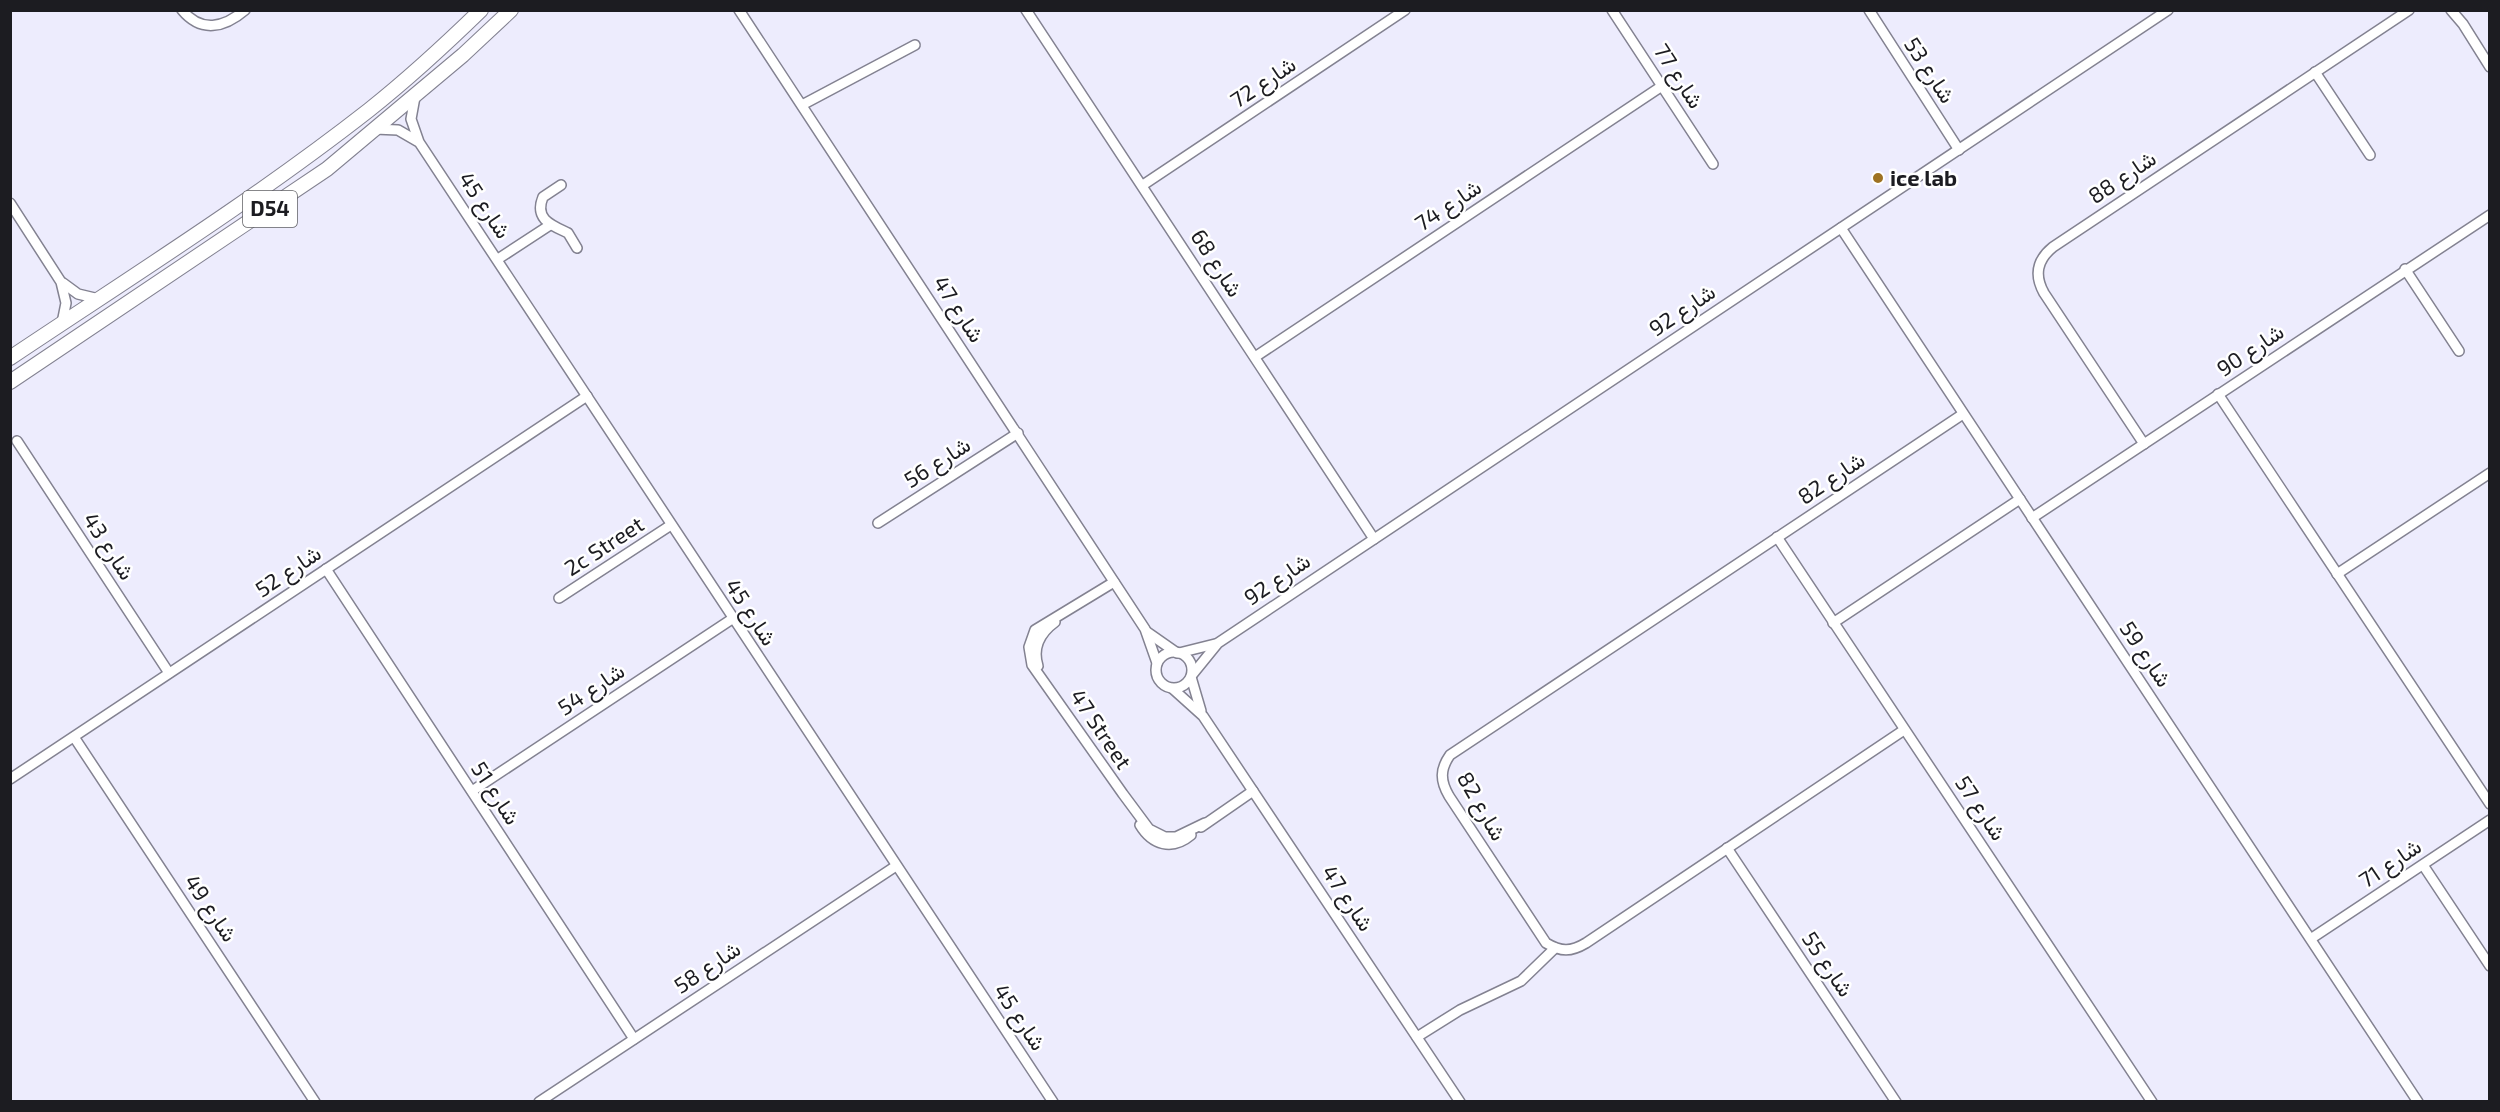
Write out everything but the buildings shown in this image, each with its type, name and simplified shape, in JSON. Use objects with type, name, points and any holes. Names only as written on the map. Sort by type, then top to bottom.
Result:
[{"type":"main road","name":"D54","points":[[10,358],[296,165],[370,109],[481,10]]},
{"type":"main road","name":"D54","points":[[10,382],[327,169],[415,96],[510,10]]},
{"type":"main road","points":[[327,169],[322,165],[322,156],[351,131],[370,109]]},
{"type":"main road","points":[[245,225],[262,206],[297,181],[300,174],[296,165]]},
{"type":"street","points":[[182,10],[192,20],[205,27],[225,24],[245,10]]},
{"type":"street","name":"شارع 47","points":[[739,10],[1145,629],[1157,663]]},
{"type":"street","name":"شارع 72","points":[[1143,185],[1405,10]]},
{"type":"street","name":"شارع 77","points":[[1612,10],[1713,164]]},
{"type":"street","name":"شارع 53","points":[[1869,10],[1959,150]]},
{"type":"street","name":"شارع 92","points":[[1191,676],[1218,643],[2168,10]]},
{"type":"street","name":"شارع 88","points":[[2144,444],[2038,284],[2039,262],[2053,247],[2409,10]]},
{"type":"street","points":[[2451,10],[2463,24],[2490,67]]},
{"type":"street","name":"شارع 68","points":[[1030,12],[1374,539]]},
{"type":"street","points":[[801,105],[915,45]]},
{"type":"street","points":[[2315,72],[2370,155]]},
{"type":"street","name":"شارع 74","points":[[1255,357],[1662,86]]},
{"type":"street","name":"شارع 45","points":[[415,96],[411,119],[419,142],[498,259],[732,619],[1053,1101]]},
{"type":"street","points":[[375,129],[398,130],[419,142]]},
{"type":"street","points":[[561,184],[547,192],[540,203],[541,216],[550,225],[568,233],[577,248]]},
{"type":"street","points":[[10,203],[61,282],[66,303],[62,324]]},
{"type":"street","name":"شارع 90","points":[[2032,518],[2405,269],[2490,215]]},
{"type":"street","points":[[498,259],[550,225]]},
{"type":"street","name":"شارع 59","points":[[1841,228],[2418,1101]]},
{"type":"street","points":[[2405,269],[2459,351]]},
{"type":"street","points":[[61,282],[78,294],[99,299]]},
{"type":"street","points":[[2218,394],[2490,804]]},
{"type":"street","name":"شارع 52","points":[[10,778],[587,396]]},
{"type":"street","name":"شارع 82","points":[[1556,948],[1546,943],[1443,786],[1444,764],[1450,755],[1963,414]]},
{"type":"street","name":"شارع 56","points":[[878,524],[1018,433]]},
{"type":"street","name":"شارع 43","points":[[17,441],[169,673]]},
{"type":"street","points":[[2337,574],[2490,472]]},
{"type":"street","points":[[1833,623],[2020,499]]},
{"type":"street","name":"2c Street","points":[[559,598],[671,525]]},
{"type":"street","name":"شارع 57","points":[[1777,537],[2152,1101]]},
{"type":"street","name":"شارع 51","points":[[326,569],[634,1039]]},
{"type":"street","name":"47 Street","points":[[1114,582],[1066,613],[1042,633],[1037,644],[1036,662],[1047,685],[1145,825],[1159,835],[1182,836],[1205,824],[1253,791]]},
{"type":"street","name":"شارع 54","points":[[472,791],[732,619]]},
{"type":"street","name":"شارع 47","points":[[1145,629],[1178,653]]},
{"type":"street","name":"شارع 92","points":[[1178,653],[1218,643]]},
{"type":"street","points":[[1178,653],[1190,662],[1191,676],[1184,686],[1173,689],[1162,685],[1158,680],[1157,663],[1166,654],[1178,653]]},
{"type":"street","name":"شارع 47","points":[[1191,676],[1203,716]]},
{"type":"street","name":"شارع 47","points":[[1173,689],[1203,716],[1460,1101]]},
{"type":"street","points":[[1417,1037],[1460,1010],[1521,981],[1556,948],[1566,951],[1576,949],[1904,730]]},
{"type":"street","name":"شارع 49","points":[[74,737],[315,1101]]},
{"type":"street","name":"شارع 71","points":[[2312,938],[2490,820]]},
{"type":"street","name":"شارع 55","points":[[1728,848],[1894,1101]]},
{"type":"street","points":[[2423,865],[2490,966]]},
{"type":"street","name":"شارع 58","points":[[539,1101],[896,866]]},
{"type":"place","name":"ice lab","points":[[1878,178]]}]
